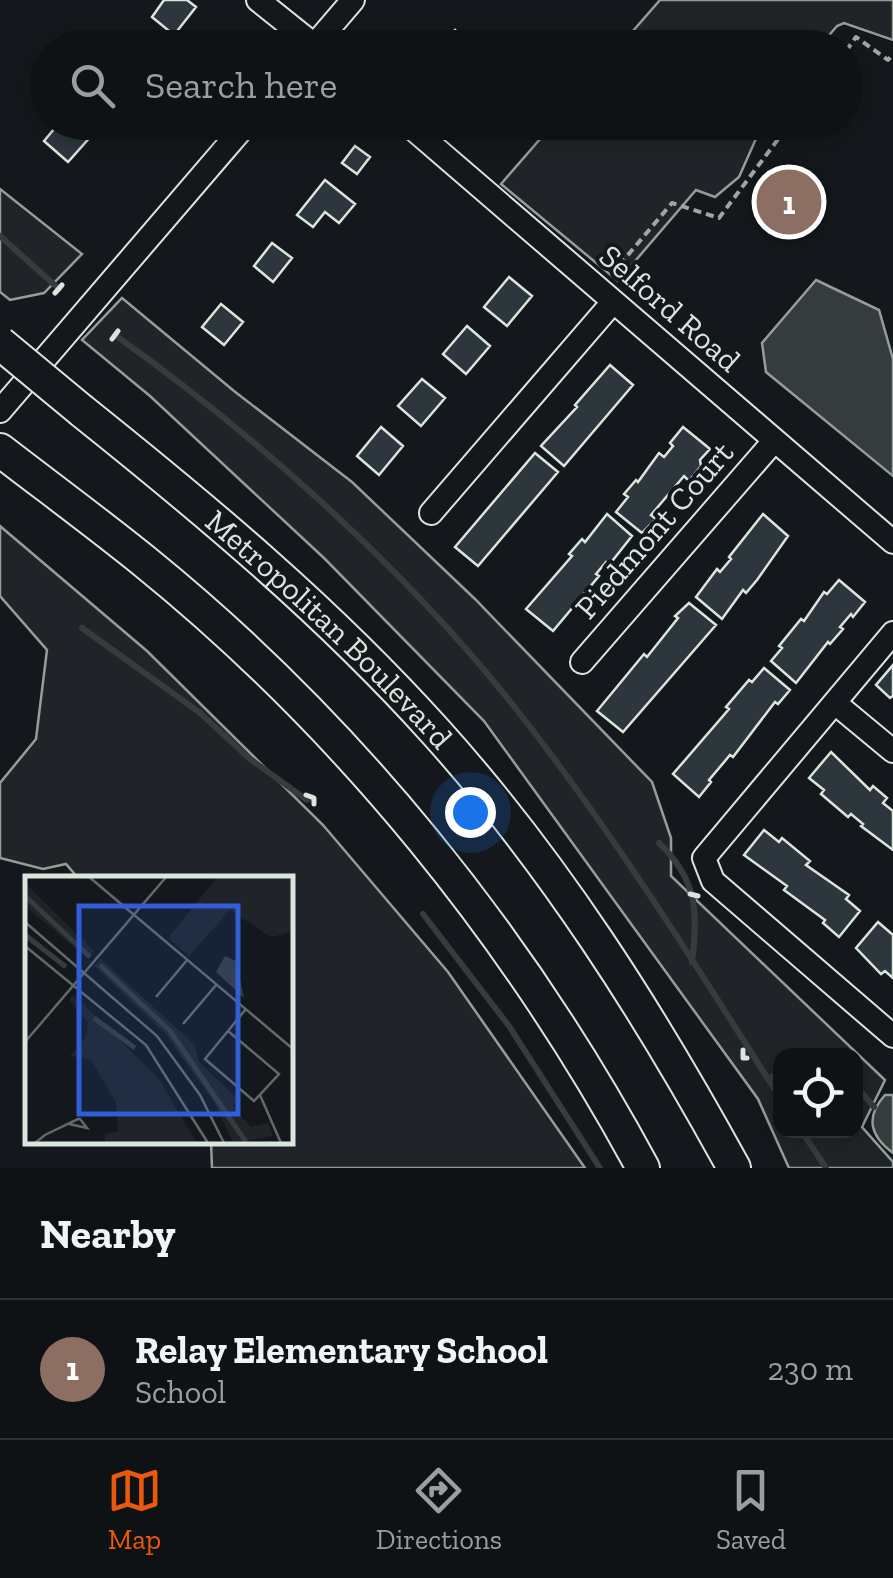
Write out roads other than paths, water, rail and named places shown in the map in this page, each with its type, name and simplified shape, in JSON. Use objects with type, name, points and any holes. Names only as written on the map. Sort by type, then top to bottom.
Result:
[{"type":"highway","name":"Metropolitan Boulevard","points":[[0,343],[286,580],[436,733],[524,840],[607,953],[676,1063],[734,1168]]},
{"type":"highway","points":[[0,450],[16,477],[146,562],[225,632],[373,780],[458,882],[539,993],[605,1098],[642,1168]]},
{"type":"street","points":[[258,0],[295,30]]},
{"type":"street","points":[[328,30],[353,0]]},
{"type":"street","points":[[0,410],[232,140]]},
{"type":"street","name":"Selford Road","points":[[426,140],[893,542]]},
{"type":"street","points":[[431,513],[606,296]]},
{"type":"street","name":"Piedmont Court","points":[[582,662],[774,441]]},
{"type":"street","points":[[893,633],[704,858],[713,881],[893,1036]]},
{"type":"street","points":[[835,702],[893,751]]},
{"type":"waterway","points":[[0,236],[59,289]]},
{"type":"waterway","points":[[115,335],[275,461],[376,554],[470,654],[549,752],[618,849],[773,1087]]},
{"type":"waterway","points":[[82,628],[199,712],[250,759],[307,800],[312,797]]},
{"type":"waterway","points":[[659,843],[681,870],[692,898],[692,962]]},
{"type":"waterway","points":[[423,914],[509,1026],[600,1168]]},
{"type":"waterway","points":[[768,1079],[773,1076]]},
{"type":"waterway","points":[[863,1094],[874,1107]]},
{"type":"waterway","points":[[806,1138],[826,1168]]},
{"type":"place","name":"Relay Elementary School","points":[[789,202]]}]
